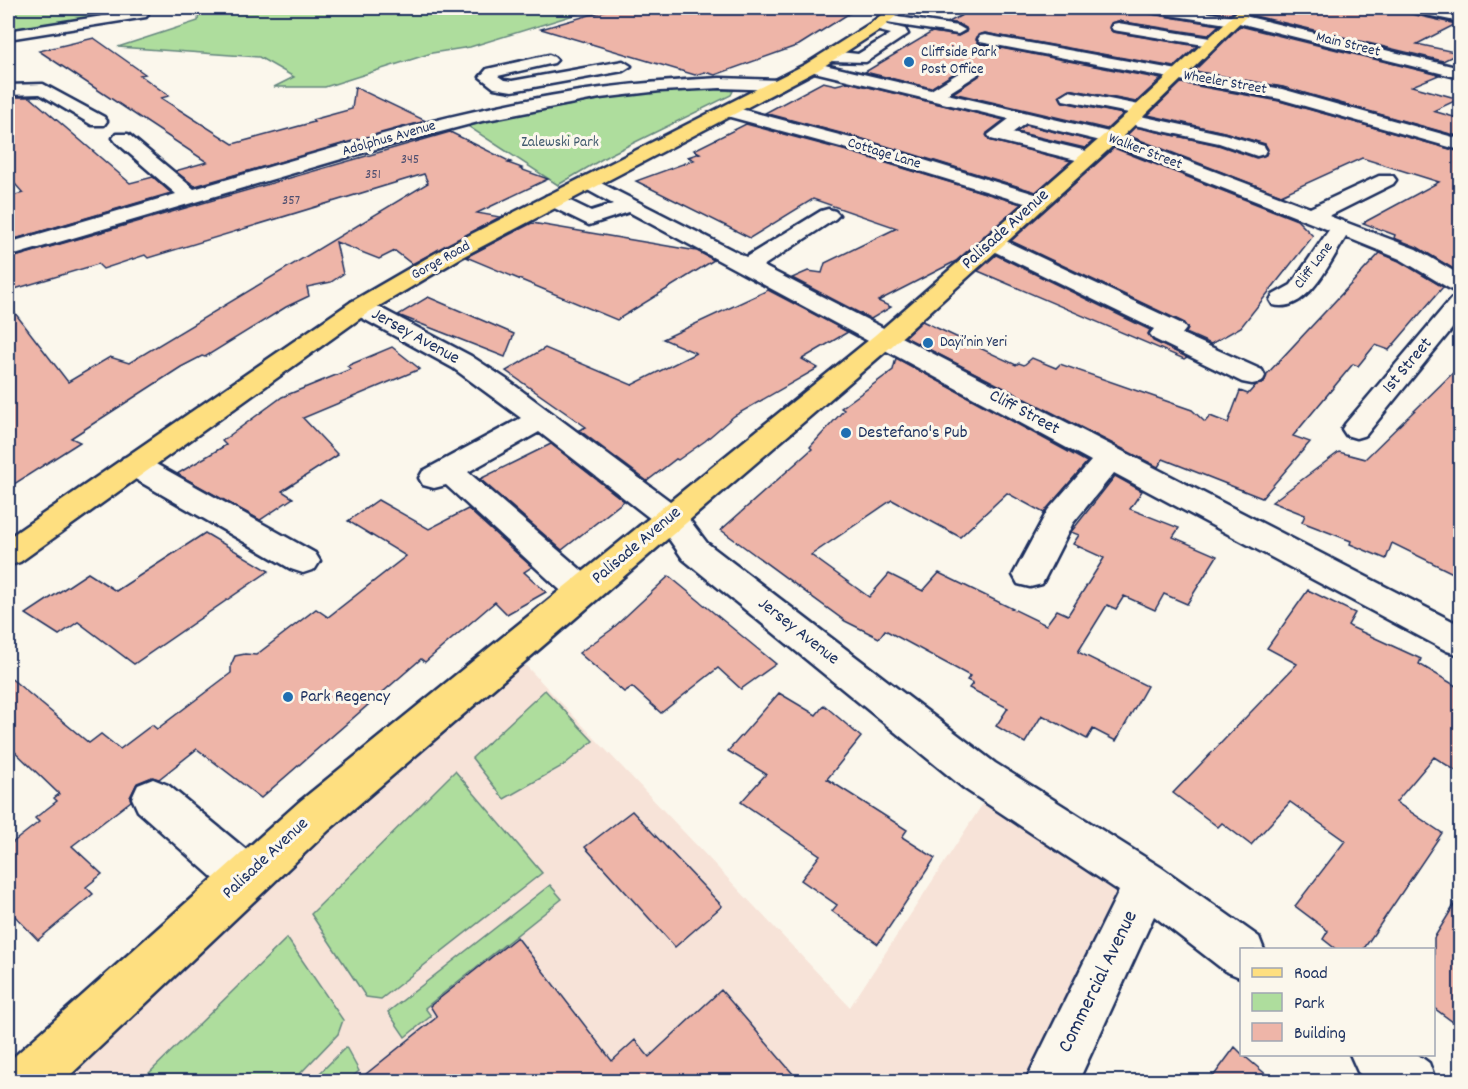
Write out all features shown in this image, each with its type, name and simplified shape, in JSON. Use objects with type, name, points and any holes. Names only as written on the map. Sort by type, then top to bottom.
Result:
[{"type":"main road","name":"Gorge Road","points":[[8,555],[360,307],[454,252],[780,85],[880,23],[898,8]]},
{"type":"main road","name":"Palisade Avenue","points":[[24,1082],[314,816],[884,340],[1111,138],[1239,16]]},
{"type":"street","name":"Main Street","points":[[1151,8],[1239,16],[1461,73]]},
{"type":"street","points":[[1412,8],[1461,18]]},
{"type":"street","points":[[8,35],[141,14]]},
{"type":"street","points":[[880,23],[958,30]]},
{"type":"street","points":[[821,61],[861,59],[901,34],[880,23]]},
{"type":"street","points":[[1118,27],[1210,42]]},
{"type":"street","name":"Wheeler Street","points":[[985,39],[1282,94],[1461,145]]},
{"type":"street","points":[[566,57],[606,70],[623,81],[638,85],[639,78],[623,66],[566,57],[493,72],[488,77],[500,85],[512,86],[606,70],[623,66]]},
{"type":"street","name":"Walker Street","points":[[821,61],[933,96],[1111,138],[1408,254],[1461,285]]},
{"type":"street","points":[[933,96],[971,72]]},
{"type":"street","name":"Adolphus Avenue","points":[[8,250],[452,121],[638,85],[780,85]]},
{"type":"street","points":[[8,90],[43,89],[98,121]]},
{"type":"street","points":[[984,108],[1003,95]]},
{"type":"street","points":[[1069,96],[1257,150]]},
{"type":"street","name":"Cottage Lane","points":[[729,111],[855,145],[1038,201]]},
{"type":"street","points":[[1023,117],[997,135],[1088,157]]},
{"type":"street","points":[[122,138],[190,196]]},
{"type":"street","points":[[1311,216],[1386,180]]},
{"type":"street","name":"Cliff Street","points":[[589,183],[884,340],[1461,641]]},
{"type":"street","points":[[553,200],[589,219],[630,205]]},
{"type":"street","points":[[746,267],[828,215]]},
{"type":"street","name":"Cliff Lane","points":[[1282,300],[1299,290],[1341,228]]},
{"type":"street","points":[[993,242],[1173,328],[1163,334],[1252,376]]},
{"type":"street","name":"1st Street","points":[[1356,429],[1461,304]]},
{"type":"street","name":"Jersey Avenue","points":[[360,307],[462,362],[541,419],[670,518],[695,551],[980,776],[1146,883],[1240,953]]},
{"type":"street","points":[[541,419],[441,474],[583,591]]},
{"type":"street","points":[[1030,575],[1059,518],[1110,458]]},
{"type":"street","points":[[134,465],[303,561]]},
{"type":"street","points":[[153,798],[246,878]]},
{"type":"street","name":"Commercial Avenue","points":[[1052,1082],[1146,883]]},
{"type":"street","points":[[1378,1056],[1410,1082]]},
{"type":"shaded area","points":[[512,651],[850,1007],[995,785],[1146,883],[1051,1081],[24,1082]]},
{"type":"green space","points":[[8,8],[586,8],[580,13],[470,47],[432,53],[325,87],[274,87],[294,77],[259,57],[118,47],[198,21],[199,9],[153,9],[8,35]]},
{"type":"green space","name":"Zalewski Park","points":[[710,88],[733,91],[731,95],[609,155],[558,185],[466,125],[630,94]]},
{"type":"green space","points":[[545,690],[593,741],[564,765],[504,799],[472,758]]},
{"type":"green space","points":[[455,771],[542,873],[381,999],[366,997],[311,914]]},
{"type":"green space","points":[[550,885],[562,899],[425,1008],[431,1016],[405,1037],[388,1012]]},
{"type":"green space","points":[[287,938],[343,1020],[338,1034],[293,1081],[141,1081]]},
{"type":"green space","points":[[346,1047],[359,1071],[347,1081],[312,1081]]},
{"type":"building","points":[[614,8],[858,8],[799,45],[715,75],[705,72],[695,75],[541,29]]},
{"type":"building","points":[[975,8],[1142,8],[1151,14],[1219,25],[1208,35],[1118,21],[1111,23],[1109,28],[1113,32],[1197,46],[1174,67],[985,33],[978,35],[976,40],[980,44],[1161,79],[1136,102],[1069,89],[1059,95],[1063,102],[1123,114],[1107,129],[953,93],[979,76],[981,71],[977,67],[964,67],[931,88],[865,72],[932,32],[958,36],[966,32],[966,28],[949,22]]},
{"type":"building","points":[[1186,8],[1238,8],[1230,14]]},
{"type":"building","points":[[1257,8],[1403,8],[1407,13],[1456,24],[1417,44],[1459,53],[1443,61],[1251,15]]},
{"type":"building","points":[[1240,26],[1439,75],[1412,86],[1459,99],[1433,111],[1461,119],[1461,137],[1283,87],[1194,71]]},
{"type":"building","points":[[94,38],[145,74],[140,75],[169,96],[161,98],[233,144],[352,109],[355,87],[426,121],[195,186],[175,171],[207,162],[39,51]]},
{"type":"building","points":[[823,82],[836,85],[848,82],[1004,120],[987,133],[989,140],[1071,161],[1036,192],[863,139],[765,113]]},
{"type":"building","points":[[1181,83],[1279,101],[1461,152],[1461,267],[1457,271],[1417,247],[1394,238],[1395,235],[1363,223],[1439,182],[1362,158],[1281,195],[1127,135],[1135,127],[1218,145],[1256,158],[1266,155],[1268,149],[1265,144],[1148,115]]},
{"type":"building","points":[[8,97],[30,97],[130,183],[153,177],[171,193],[8,241],[8,197],[23,193],[8,176]]},
{"type":"building","points":[[746,124],[847,151],[1021,204],[956,261],[878,301],[891,307],[871,319],[792,278],[808,271],[822,273],[825,263],[897,228],[813,199],[750,238],[636,181],[694,160],[688,157],[700,153],[694,150]]},
{"type":"building","points":[[1026,125],[1093,141],[1085,148],[1017,132]]},
{"type":"building","points":[[450,132],[522,168],[520,169],[548,179],[477,213],[500,217],[412,264],[395,251],[379,259],[336,242],[343,274],[331,282],[307,287],[309,296],[286,307],[205,357],[202,356],[181,367],[71,438],[80,442],[8,488],[8,304],[68,382],[110,357],[129,363],[428,183],[424,174],[148,258],[145,255],[103,269],[98,264],[8,291],[8,259]]},
{"type":"building","points":[[1114,148],[1297,220],[1313,236],[1241,327],[1211,344],[1186,333],[1188,329],[1183,322],[1011,241]]},
{"type":"building","points":[[532,223],[697,251],[714,260],[617,320],[466,257]]},
{"type":"building","points":[[1380,253],[1399,261],[1443,287],[1389,350],[1375,345],[1358,366],[1353,364],[1293,436],[1310,442],[1262,498],[1163,459],[1158,467],[905,337],[922,321],[1016,365],[1019,363],[1024,365],[1032,358],[1056,368],[1060,364],[1192,410],[1205,422],[1210,416],[1228,423],[1240,391],[1248,394],[1256,385],[1264,383],[1267,374]]},
{"type":"building","points":[[996,255],[1150,330],[1148,334],[1153,341],[1187,357],[1184,359],[978,271]]},
{"type":"building","points":[[768,290],[848,332],[802,359],[818,368],[734,416],[705,441],[647,481],[579,430],[586,427],[506,371],[545,348],[632,385],[696,353],[663,339]]},
{"type":"building","points":[[428,297],[514,334],[505,357],[398,315]]},
{"type":"building","points":[[392,347],[420,369],[303,418],[338,455],[282,491],[293,498],[260,520],[177,474],[226,445],[222,441],[282,397],[351,369],[347,366]]},
{"type":"building","points":[[896,358],[1087,462],[1044,513],[1007,493],[960,537],[892,500],[811,555],[869,597],[889,574],[923,591],[939,573],[1046,625],[1057,610],[1068,615],[1104,558],[1073,544],[1079,535],[1071,532],[1115,476],[1142,491],[1130,509],[1179,528],[1173,537],[1217,556],[1187,604],[1164,594],[1155,610],[1124,596],[1116,609],[1107,605],[1078,652],[1147,686],[1116,741],[1093,729],[1087,739],[1042,715],[1025,743],[996,726],[1008,708],[969,688],[973,683],[967,680],[970,676],[885,630],[879,638],[845,621],[721,530],[812,449],[810,447],[844,410],[841,408],[893,370]]},
{"type":"building","points":[[1461,365],[1461,577],[1392,543],[1386,559],[1350,544],[1351,541],[1302,522],[1305,515],[1272,502],[1339,452],[1365,459]]},
{"type":"building","points":[[551,444],[624,501],[562,550],[480,479]]},
{"type":"building","points":[[378,500],[429,529],[468,509],[532,567],[524,572],[546,592],[507,614],[495,602],[425,662],[421,659],[261,798],[197,749],[159,779],[152,777],[137,783],[130,797],[131,801],[72,846],[102,874],[86,887],[93,894],[38,940],[8,909],[8,846],[39,822],[35,818],[57,801],[54,798],[59,794],[8,745],[8,676],[89,743],[101,734],[120,749],[152,725],[157,729],[231,673],[231,665],[235,656],[256,655],[316,609],[328,617],[406,556],[348,521]]},
{"type":"building","points":[[205,533],[269,571],[134,664],[78,622],[59,635],[26,614],[88,573],[116,591]]},
{"type":"building","points":[[669,576],[776,664],[741,689],[718,668],[661,713],[632,687],[624,692],[579,653],[611,630]]},
{"type":"building","points":[[1308,590],[1355,613],[1348,625],[1351,627],[1421,659],[1419,664],[1461,689],[1461,774],[1434,757],[1396,802],[1442,833],[1364,948],[1334,948],[1323,939],[1328,931],[1295,906],[1345,841],[1290,802],[1251,845],[1222,823],[1218,827],[1173,793],[1297,664],[1267,648]]},
{"type":"building","points":[[779,693],[816,715],[824,705],[861,737],[827,779],[907,830],[902,837],[935,858],[878,944],[832,911],[837,905],[801,880],[820,855],[741,802],[766,774],[728,751]]},
{"type":"building","points":[[632,811],[722,906],[675,947],[585,847]]},
{"type":"building","points":[[1461,894],[1461,1028],[1435,1009],[1434,938]]},
{"type":"building","points":[[517,937],[612,1061],[635,1040],[649,1057],[721,990],[800,1082],[356,1082],[437,1017],[430,1006]]},
{"type":"building","points":[[1235,1047],[1240,1052],[1240,1056],[1244,1056],[1275,1082],[1209,1082]]},
{"type":"place","name":"Cliffside Park Post Office","points":[[909,62]]},
{"type":"place","name":"Dayi’nin Yeri","points":[[928,343]]},
{"type":"place","name":"Destefano's Pub","points":[[846,433]]},
{"type":"place","name":"Park Regency","points":[[288,697]]}]
